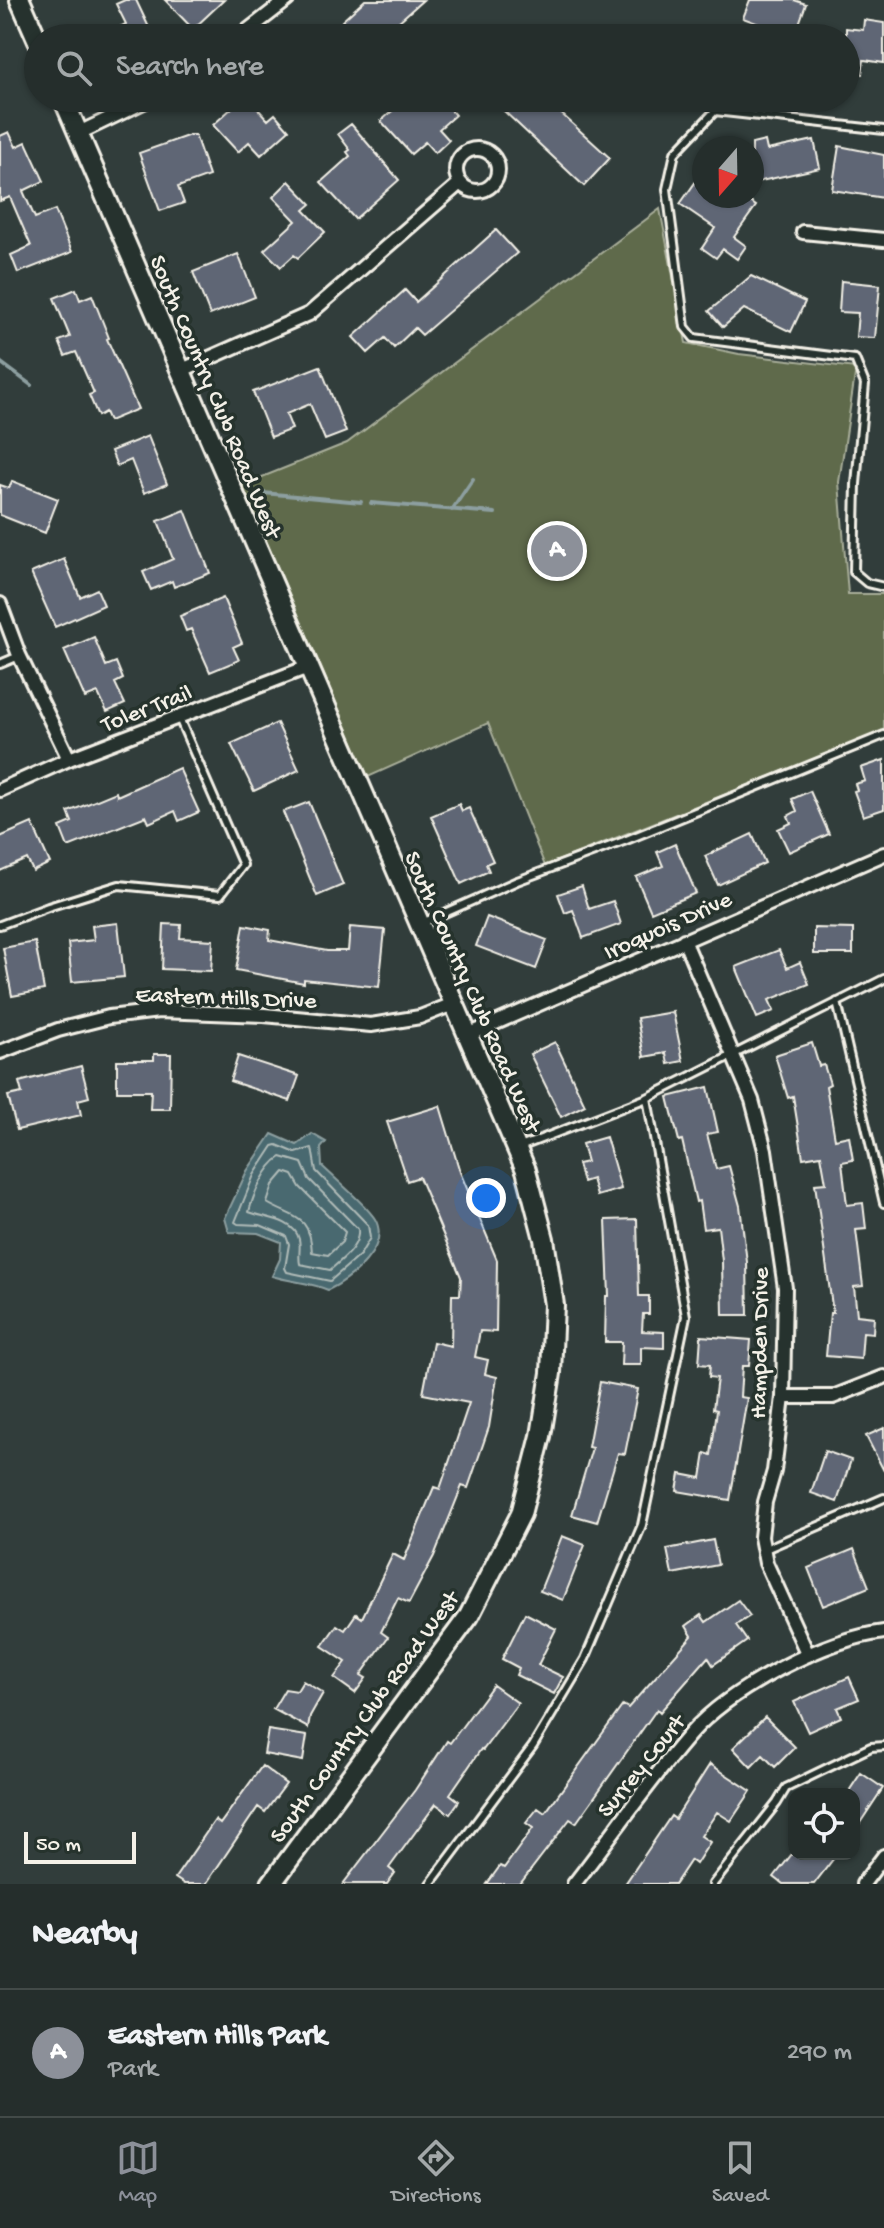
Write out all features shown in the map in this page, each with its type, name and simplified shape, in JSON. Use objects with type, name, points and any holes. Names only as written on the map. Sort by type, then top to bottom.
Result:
[{"type":"street","points":[[20,0],[31,24]]},
{"type":"street","points":[[256,24],[287,0]]},
{"type":"street","name":"South Country Club Road West","points":[[69,112],[526,1170],[544,1239],[554,1305],[551,1373],[541,1436],[521,1514],[469,1616],[271,1884]]},
{"type":"street","points":[[79,133],[123,112]]},
{"type":"street","points":[[180,371],[309,314],[460,183]]},
{"type":"street","points":[[803,232],[884,240]]},
{"type":"street","points":[[0,604],[19,655],[69,759]]},
{"type":"street","name":"Toler Trail","points":[[0,790],[69,759],[308,667]]},
{"type":"street","name":"Iroquois Drive","points":[[468,1035],[884,854]]},
{"type":"street","name":"Hampden Drive","points":[[684,940],[752,1100],[765,1150],[785,1288],[783,1397],[774,1471],[765,1502],[761,1537],[766,1563],[808,1655]]},
{"type":"street","name":"Eastern Hills Drive","points":[[0,1052],[58,1030],[96,1020],[159,1011],[264,1015],[371,1025],[420,1017],[453,1004]]},
{"type":"street","points":[[783,1397],[833,1397],[884,1377]]},
{"type":"street","name":"Surrey Court","points":[[574,1884],[693,1731],[747,1687],[808,1655],[869,1634],[884,1632]]},
{"type":"street","points":[[863,1884],[884,1856]]},
{"type":"lane","points":[[714,112],[675,153],[667,189],[685,327],[694,338],[855,359],[865,384],[856,484],[854,572],[867,583],[884,587]]},
{"type":"lane","points":[[724,112],[884,130]]},
{"type":"lane","points":[[0,664],[19,655]]},
{"type":"lane","points":[[0,925],[119,885],[220,895],[243,865],[179,718]]},
{"type":"lane","points":[[419,924],[517,881],[884,735]]},
{"type":"lane","points":[[517,1149],[647,1098],[884,979]]},
{"type":"lane","points":[[837,1002],[884,1203]]},
{"type":"lane","points":[[430,1884],[533,1746],[585,1659],[642,1525],[686,1316],[647,1098]]},
{"type":"lane","points":[[763,1550],[884,1498]]},
{"type":"lane","points":[[713,1884],[786,1788],[871,1747],[884,1746]]},
{"type":"green space","points":[[660,209],[686,343],[739,354],[856,368],[839,482],[848,594],[884,594],[884,731],[545,866],[488,723],[368,777],[242,485],[347,443]]},
{"type":"water","points":[[272,1134],[297,1145],[312,1134],[326,1142],[321,1148],[322,1166],[375,1219],[378,1240],[373,1251],[357,1271],[328,1290],[272,1276],[280,1259],[281,1242],[258,1233],[229,1232],[225,1218],[247,1171]]},
{"type":"building","points":[[136,0],[147,24],[126,24],[116,4]]},
{"type":"building","points":[[165,0],[224,0],[198,24],[188,24]]},
{"type":"building","points":[[365,0],[423,0],[396,24],[345,24],[342,21]]},
{"type":"building","points":[[750,0],[794,0],[806,4],[799,24],[759,24],[743,18]]},
{"type":"building","points":[[864,20],[884,23],[884,63],[864,60],[862,74],[860,30],[863,30]]},
{"type":"building","points":[[227,112],[261,112],[268,120],[275,114],[289,130],[261,155],[249,142],[238,152],[213,125]]},
{"type":"building","points":[[391,112],[452,112],[455,115],[439,129],[449,140],[435,153],[425,142],[411,154],[381,121]]},
{"type":"building","points":[[505,112],[559,112],[610,158],[584,186]]},
{"type":"building","points":[[351,124],[399,180],[355,219],[321,182],[350,156],[347,152],[350,150],[338,134]]},
{"type":"building","points":[[9,132],[16,147],[26,142],[44,181],[23,191],[35,218],[55,210],[72,252],[18,273],[11,255],[31,246],[10,197],[0,201],[0,136]]},
{"type":"building","points":[[195,135],[209,176],[178,187],[184,203],[160,211],[139,153]]},
{"type":"building","points":[[814,140],[820,168],[764,180],[764,141],[767,150]]},
{"type":"building","points":[[839,146],[884,155],[884,198],[832,190]]},
{"type":"building","points":[[289,181],[311,204],[304,210],[325,232],[298,258],[294,255],[281,267],[264,250],[296,221],[273,197]]},
{"type":"building","points":[[692,187],[692,208],[755,208],[734,237],[746,246],[737,259],[723,249],[716,258],[702,248],[715,228],[680,204]]},
{"type":"building","points":[[496,230],[517,253],[422,335],[415,328],[394,348],[385,338],[368,353],[353,337],[405,290],[416,302]]},
{"type":"building","points":[[238,254],[255,297],[210,315],[193,272]]},
{"type":"building","points":[[751,276],[805,302],[791,332],[744,309],[723,327],[709,311]]},
{"type":"building","points":[[841,281],[880,285],[875,338],[856,337],[858,313],[839,312]]},
{"type":"building","points":[[76,289],[80,300],[92,295],[107,339],[138,409],[109,421],[105,412],[98,416],[89,395],[94,393],[76,352],[65,356],[59,341],[70,337],[54,298]]},
{"type":"building","points":[[320,366],[346,432],[325,440],[310,404],[286,414],[292,429],[271,437],[253,392]]},
{"type":"building","points":[[148,436],[167,484],[144,493],[131,460],[117,466],[111,451]]},
{"type":"building","points":[[12,481],[58,499],[45,533],[0,515],[0,485],[9,488]]},
{"type":"building","points":[[185,510],[210,573],[174,587],[172,581],[151,590],[143,572],[173,559],[158,521]]},
{"type":"building","points":[[64,559],[80,597],[97,589],[104,605],[55,627],[31,573]]},
{"type":"building","points":[[223,598],[242,643],[233,647],[239,660],[210,672],[191,629],[186,631],[180,616]]},
{"type":"building","points":[[94,637],[106,666],[116,662],[123,679],[115,683],[125,704],[107,712],[98,693],[85,698],[64,650]]},
{"type":"building","points":[[277,723],[299,770],[254,791],[231,744]]},
{"type":"building","points":[[884,760],[884,809],[863,816],[854,791],[857,790],[855,784],[865,781],[861,768]]},
{"type":"building","points":[[179,768],[199,812],[179,821],[175,811],[149,823],[146,816],[68,847],[60,827],[72,822],[68,812],[116,792],[117,796]]},
{"type":"building","points":[[810,791],[829,834],[789,852],[778,829],[791,823],[788,816],[797,811],[792,799]]},
{"type":"building","points":[[309,802],[343,885],[317,896],[283,812]]},
{"type":"building","points":[[459,804],[462,811],[469,808],[493,861],[486,864],[489,871],[461,884],[431,816]]},
{"type":"building","points":[[32,823],[50,863],[33,871],[27,859],[0,871],[0,837]]},
{"type":"building","points":[[752,834],[765,863],[718,885],[705,856]]},
{"type":"building","points":[[675,844],[696,893],[651,912],[636,877],[663,866],[657,852]]},
{"type":"building","points":[[582,886],[589,909],[613,901],[621,924],[583,938],[573,910],[565,913],[558,894]]},
{"type":"building","points":[[487,917],[547,940],[536,969],[476,946]]},
{"type":"building","points":[[118,923],[124,977],[72,982],[68,943],[94,940],[92,926]]},
{"type":"building","points":[[164,924],[181,925],[180,938],[213,940],[211,971],[162,969]]},
{"type":"building","points":[[244,925],[270,930],[269,940],[327,951],[348,951],[350,927],[385,930],[379,987],[304,979],[304,983],[236,970]]},
{"type":"building","points":[[814,928],[853,929],[853,954],[814,954]]},
{"type":"building","points":[[35,942],[44,990],[12,996],[3,948]]},
{"type":"building","points":[[779,950],[787,968],[800,962],[809,984],[769,1000],[774,1011],[757,1018],[736,967]]},
{"type":"building","points":[[673,1012],[683,1061],[668,1064],[666,1053],[644,1057],[637,1018]]},
{"type":"building","points":[[555,1042],[585,1105],[561,1117],[530,1054]]},
{"type":"building","points":[[812,1043],[819,1066],[824,1065],[830,1084],[826,1086],[835,1139],[849,1136],[853,1160],[842,1162],[847,1205],[863,1203],[866,1229],[856,1230],[863,1286],[854,1287],[857,1315],[874,1317],[873,1333],[863,1332],[861,1359],[826,1356],[830,1313],[833,1313],[815,1184],[826,1183],[821,1155],[803,1158],[793,1096],[788,1098],[775,1055]]},
{"type":"building","points":[[154,1054],[171,1054],[170,1109],[150,1109],[151,1091],[117,1091],[117,1060],[154,1060]]},
{"type":"building","points":[[238,1056],[299,1076],[290,1101],[230,1081]]},
{"type":"building","points":[[81,1066],[89,1097],[78,1100],[81,1115],[17,1130],[8,1096],[22,1093],[19,1082]]},
{"type":"building","points":[[708,1087],[718,1132],[707,1134],[716,1169],[729,1166],[740,1206],[747,1262],[748,1315],[723,1315],[718,1227],[703,1229],[699,1201],[696,1202],[682,1140],[679,1141],[668,1097]]},
{"type":"building","points":[[440,1106],[460,1172],[497,1260],[496,1332],[480,1331],[475,1357],[488,1360],[485,1374],[497,1377],[489,1427],[468,1488],[462,1486],[434,1556],[409,1603],[398,1598],[381,1632],[388,1637],[361,1675],[366,1678],[355,1693],[334,1678],[346,1662],[322,1646],[337,1625],[345,1630],[356,1614],[362,1618],[393,1554],[404,1560],[434,1487],[440,1489],[469,1403],[423,1394],[433,1342],[451,1346],[452,1295],[460,1295],[461,1277],[419,1177],[407,1181],[387,1122]]},
{"type":"building","points":[[606,1137],[621,1189],[597,1196],[592,1179],[583,1182],[578,1164],[587,1162],[582,1144]]},
{"type":"building","points":[[637,1219],[639,1296],[649,1296],[649,1314],[643,1314],[642,1331],[664,1332],[664,1348],[641,1347],[641,1365],[621,1365],[622,1342],[605,1342],[606,1296],[609,1296],[606,1220]]},
{"type":"building","points":[[701,1336],[751,1340],[749,1366],[742,1366],[740,1397],[747,1398],[730,1500],[677,1491],[680,1474],[701,1478],[705,1453],[711,1455],[717,1410],[713,1409],[717,1378],[709,1377],[710,1365],[699,1364]]},
{"type":"building","points":[[600,1382],[638,1389],[625,1454],[618,1453],[597,1522],[572,1515],[592,1448],[588,1447]]},
{"type":"building","points":[[884,1428],[884,1471],[866,1436]]},
{"type":"building","points":[[825,1451],[851,1460],[837,1502],[811,1493]]},
{"type":"building","points":[[562,1536],[585,1545],[563,1600],[540,1591]]},
{"type":"building","points":[[713,1540],[718,1565],[672,1574],[667,1549]]},
{"type":"building","points":[[854,1549],[869,1587],[823,1606],[808,1568]]},
{"type":"building","points":[[738,1600],[750,1616],[736,1625],[747,1641],[713,1665],[708,1657],[660,1712],[657,1709],[576,1823],[570,1819],[520,1884],[487,1884],[500,1866],[504,1868],[533,1828],[526,1823],[538,1808],[545,1813],[623,1705],[628,1708],[692,1636],[686,1626],[701,1615],[706,1622]]},
{"type":"building","points":[[525,1613],[556,1629],[538,1665],[563,1677],[554,1694],[516,1675],[519,1668],[502,1659]]},
{"type":"building","points":[[849,1677],[859,1699],[837,1708],[841,1717],[808,1732],[794,1702]]},
{"type":"building","points":[[303,1681],[323,1693],[310,1716],[308,1728],[273,1709],[285,1689],[297,1691]]},
{"type":"building","points":[[493,1685],[518,1703],[450,1794],[459,1801],[450,1814],[436,1804],[389,1868],[395,1873],[387,1884],[343,1884],[415,1790],[447,1741],[450,1743]]},
{"type":"building","points":[[765,1717],[795,1747],[775,1767],[763,1755],[751,1767],[733,1748]]},
{"type":"building","points":[[268,1730],[307,1736],[303,1761],[264,1754]]},
{"type":"building","points":[[710,1764],[751,1791],[731,1821],[717,1812],[701,1836],[710,1842],[696,1864],[691,1860],[675,1884],[625,1884],[671,1816],[675,1819]]},
{"type":"building","points":[[262,1766],[286,1784],[265,1812],[258,1807],[206,1884],[184,1884],[175,1878],[215,1820],[220,1824]]},
{"type":"building","points":[[861,1773],[883,1788],[860,1823],[860,1788],[851,1788]]},
{"type":"building","points":[[788,1859],[832,1860],[814,1884],[783,1884],[774,1877]]},
{"type":"waterway","points":[[0,362],[31,385]]},
{"type":"waterway","points":[[452,510],[473,479]]},
{"type":"waterway","points":[[263,493],[361,502]]},
{"type":"waterway","points":[[371,503],[495,513]]},
{"type":"place","name":"Eastern Hills Park","points":[[557,551]]}]
